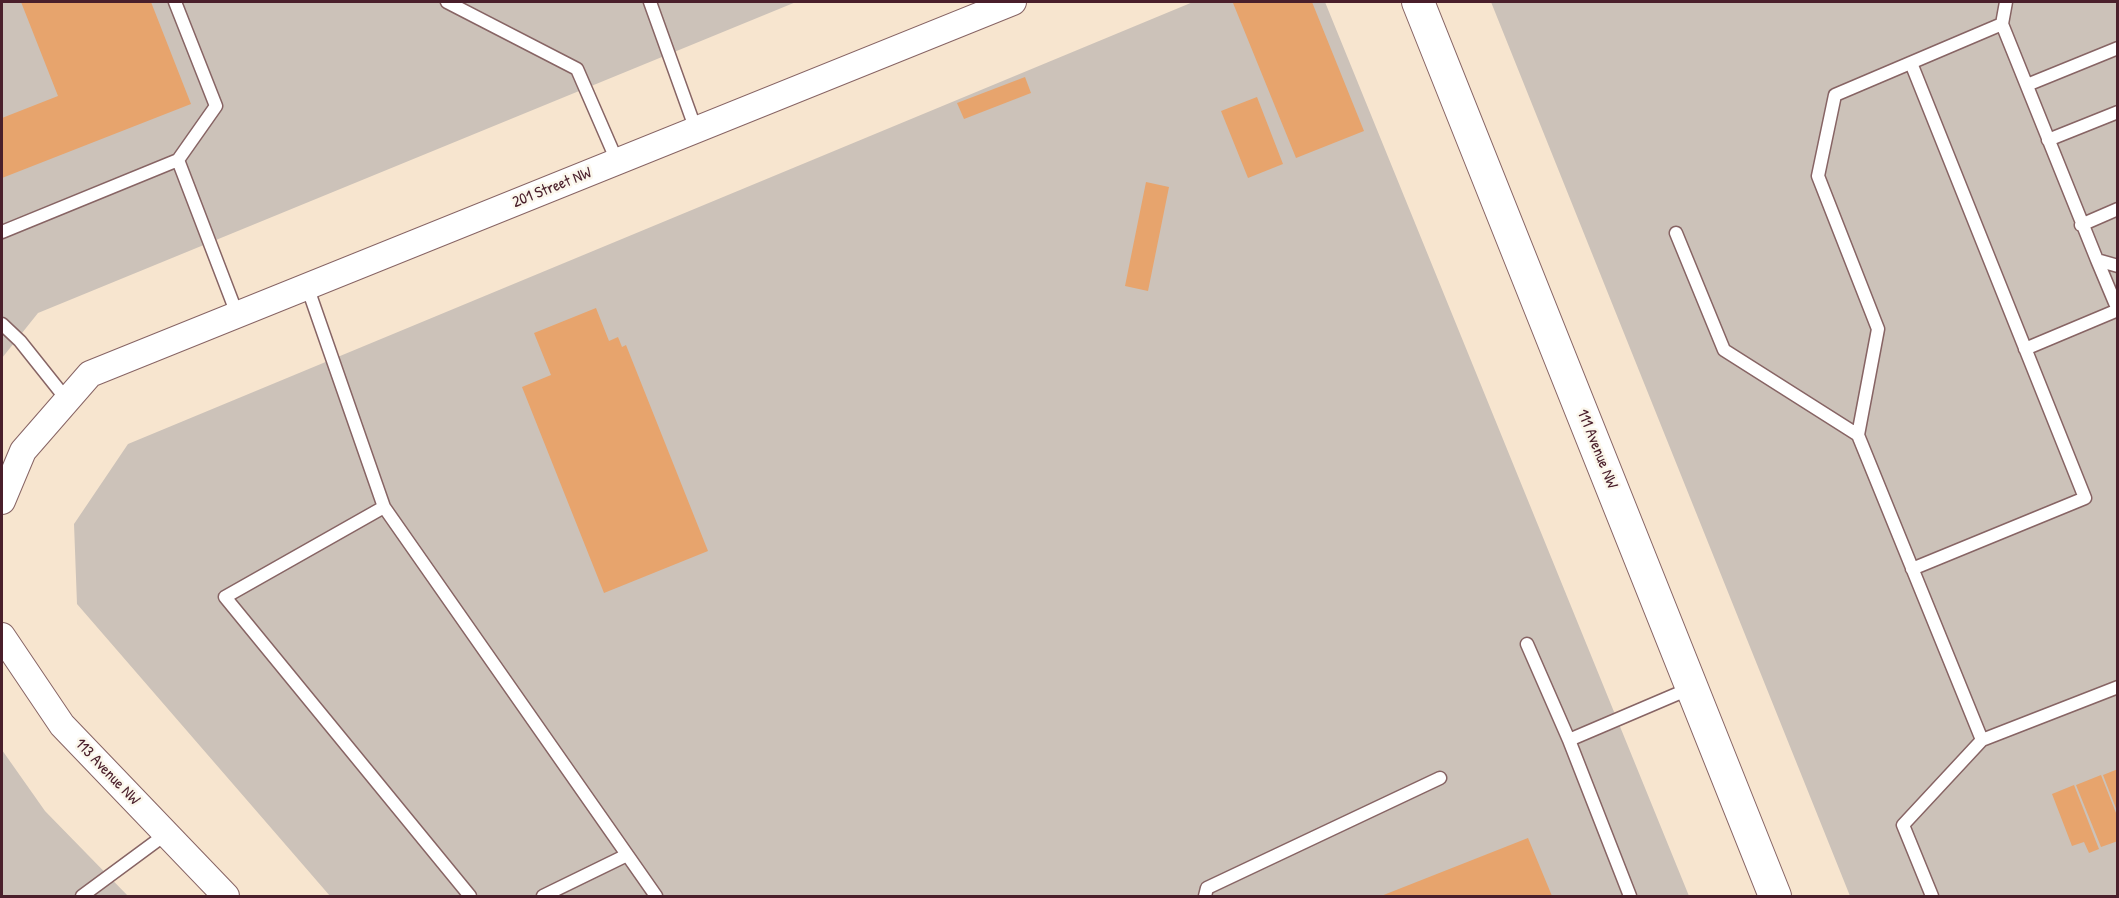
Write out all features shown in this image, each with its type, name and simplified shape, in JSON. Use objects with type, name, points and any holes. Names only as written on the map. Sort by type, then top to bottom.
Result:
[{"type":"street","name":"201 Street NW","points":[[67,400],[90,374],[1013,2]]},
{"type":"street","name":"111 Avenue NW","points":[[1418,2],[1775,897]]},
{"type":"street","points":[[2,501],[23,451],[67,400]]},
{"type":"street","name":"113 Avenue NW","points":[[2,636],[62,725],[226,897]]},
{"type":"lane","points":[[2,232],[178,160],[216,106],[176,2]]},
{"type":"lane","points":[[447,2],[577,69],[617,161]]},
{"type":"lane","points":[[650,2],[696,129]]},
{"type":"lane","points":[[2006,2],[2002,24],[2081,225],[2118,310],[2025,349]]},
{"type":"lane","points":[[1982,740],[1858,435],[1878,329],[1818,176],[1835,95],[2002,24]]},
{"type":"lane","points":[[2027,85],[2118,48]]},
{"type":"lane","points":[[1911,63],[2085,498],[1912,569]]},
{"type":"lane","points":[[2048,140],[2118,112]]},
{"type":"lane","points":[[178,160],[237,315]]},
{"type":"lane","points":[[2081,225],[2118,209]]},
{"type":"lane","points":[[1676,233],[1724,350],[1858,435]]},
{"type":"lane","points":[[2097,260],[2118,266]]},
{"type":"lane","points":[[307,286],[384,507],[656,897]]},
{"type":"lane","points":[[2,324],[20,341],[67,400]]},
{"type":"lane","points":[[384,507],[225,597],[470,897]]},
{"type":"lane","points":[[1527,644],[1569,740],[1630,897]]},
{"type":"lane","points":[[1932,897],[1903,825],[1982,740],[2118,687]]},
{"type":"lane","points":[[1569,740],[1692,688]]},
{"type":"lane","points":[[1205,897],[1207,888],[1440,778]]},
{"type":"lane","points":[[82,897],[166,834]]},
{"type":"lane","points":[[543,897],[627,855]]},
{"type":"shaded area","points":[[2,2],[796,2],[38,313],[2,358]]},
{"type":"shaded area","points":[[1193,2],[1325,2],[1689,896],[330,896],[77,604],[74,524],[128,444]]},
{"type":"shaded area","points":[[1491,2],[2117,2],[2117,896],[1850,896]]},
{"type":"shaded area","points":[[2,750],[45,811],[128,896],[2,896]]},
{"type":"building","points":[[21,2],[151,2],[191,104],[2,178],[2,118],[58,96]]},
{"type":"building","points":[[1312,2],[1364,131],[1296,158],[1233,3]]},
{"type":"building","points":[[1025,77],[1031,93],[964,119],[957,103]]},
{"type":"building","points":[[1257,97],[1283,164],[1248,178],[1221,111]]},
{"type":"building","points":[[1146,182],[1169,187],[1148,291],[1125,286]]},
{"type":"building","points":[[596,308],[609,341],[618,337],[622,347],[626,345],[708,551],[604,593],[522,387],[551,375],[534,333]]},
{"type":"building","points":[[2118,769],[2118,811],[2117,811],[2103,775]]},
{"type":"building","points":[[2101,775],[2118,818],[2118,841],[2101,847],[2076,785]]},
{"type":"building","points":[[2074,785],[2099,849],[2089,853],[2084,842],[2072,846],[2052,794]]},
{"type":"building","points":[[1528,838],[1552,896],[1381,896]]}]
